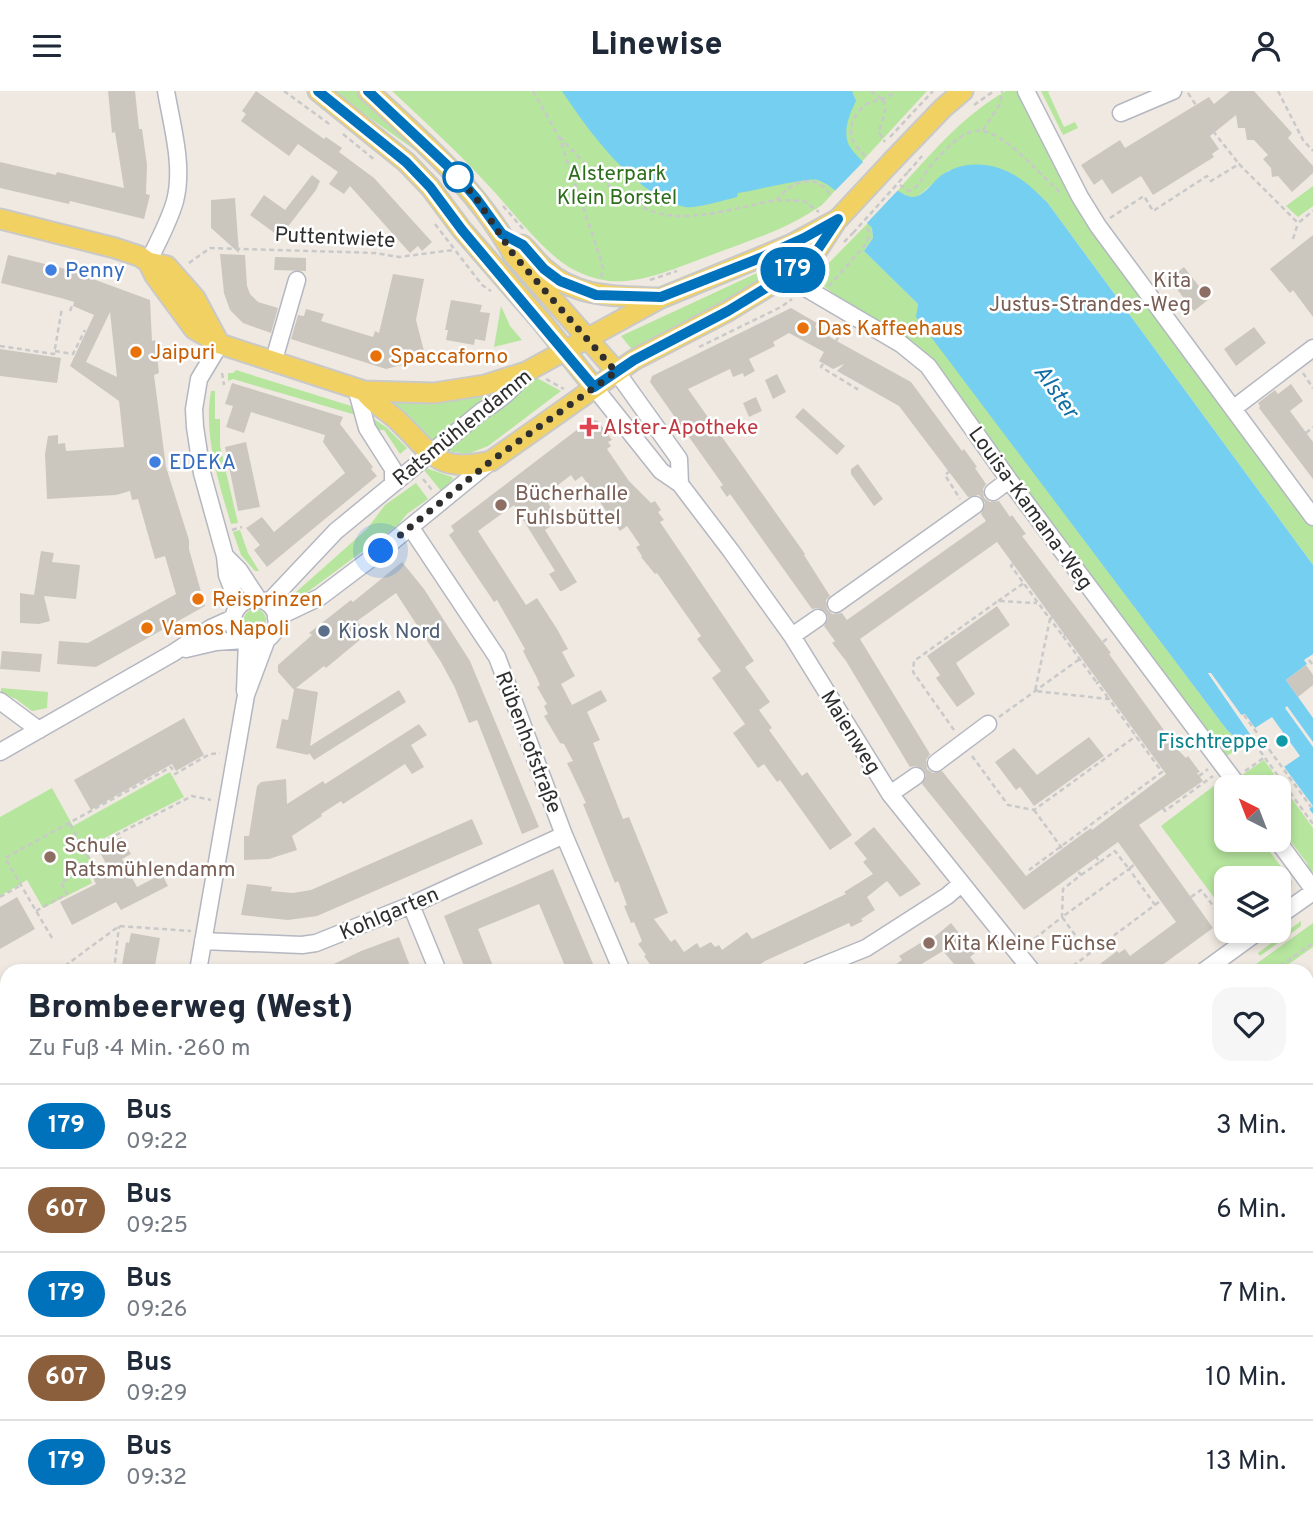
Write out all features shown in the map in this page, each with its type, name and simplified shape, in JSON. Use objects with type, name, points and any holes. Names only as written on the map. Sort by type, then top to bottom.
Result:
[{"type":"main road","points":[[318,91],[406,162],[430,187],[462,230],[594,387]]},
{"type":"main road","points":[[368,91],[451,169],[502,234],[513,254],[616,372]]},
{"type":"main road","name":"Ratsmühlendamm","points":[[491,461],[634,360],[728,311],[779,280],[816,252],[838,219],[892,155],[943,108],[968,99]]},
{"type":"main road","points":[[0,219],[129,252],[148,262],[167,266],[185,284],[220,344],[360,390],[411,394],[456,390],[533,374]]},
{"type":"main road","name":"Ratsmühlendamm","points":[[533,374],[565,350],[661,297],[760,258],[838,219]]},
{"type":"main road","points":[[502,234],[523,245],[552,275],[578,289],[610,296],[661,297]]},
{"type":"main road","points":[[360,390],[372,403],[396,419],[430,455],[454,465],[491,461]]},
{"type":"street","points":[[148,262],[170,215],[178,185],[176,149],[166,91]]},
{"type":"street","points":[[1026,91],[1080,197],[1098,226],[1313,517]]},
{"type":"street","points":[[1121,113],[1173,91]]},
{"type":"street","points":[[273,363],[298,280]]},
{"type":"street","name":"Louisa-Kamana-Weg","points":[[779,280],[804,287],[921,358],[1230,775]]},
{"type":"street","points":[[220,344],[202,371],[194,409],[202,473],[226,556],[227,575],[236,612],[235,630],[246,641],[246,695]]},
{"type":"street","points":[[1234,408],[1313,348]]},
{"type":"street","name":"Maienweg","points":[[616,372],[679,459],[680,484]]},
{"type":"street","name":"Ratsmühlendamm","points":[[0,752],[173,653],[236,612],[244,601],[263,601],[285,587],[315,551],[393,483],[482,411],[533,374]]},
{"type":"street","name":"Maienweg","points":[[594,387],[662,471],[680,484],[792,636],[890,794],[1026,964]]},
{"type":"street","points":[[360,390],[367,428],[393,469],[393,483]]},
{"type":"street","name":"Ratsmühlendamm","points":[[276,618],[320,597],[411,528],[491,461]]},
{"type":"street","points":[[993,492],[1009,480]]},
{"type":"street","points":[[836,604],[971,508]]},
{"type":"street","name":"Rübenhofstraße","points":[[411,528],[497,657],[564,835],[619,964]]},
{"type":"street","points":[[199,964],[246,695],[267,639],[274,630],[276,618],[226,556]]},
{"type":"street","points":[[792,636],[818,618]]},
{"type":"street","name":"Ratsmühlendamm","points":[[173,653],[216,642],[261,642],[267,639]]},
{"type":"street","points":[[0,701],[39,730]]},
{"type":"street","points":[[936,763],[988,724]]},
{"type":"street","points":[[890,794],[916,776]]},
{"type":"street","name":"Kohlgarten","points":[[204,937],[302,945],[316,943],[411,905],[564,835]]},
{"type":"street","points":[[1286,852],[1313,890],[1291,907]]},
{"type":"street","points":[[826,964],[866,948],[961,884]]},
{"type":"street","points":[[411,905],[435,964]]},
{"type":"street","points":[[1214,964],[1242,943]]},
{"type":"path","points":[[284,91],[378,163]]},
{"type":"path","points":[[533,91],[559,137],[603,269],[603,275],[597,283]]},
{"type":"path","points":[[871,91],[886,105],[879,133],[892,155]]},
{"type":"path","points":[[865,156],[852,141],[853,120],[869,102],[883,100],[896,91]]},
{"type":"path","points":[[853,233],[892,155],[933,91]]},
{"type":"path","points":[[968,99],[994,91]]},
{"type":"path","points":[[983,130],[1000,104],[1002,91]]},
{"type":"path","points":[[1186,91],[1196,105]]},
{"type":"path","points":[[1278,91],[1303,140],[1313,151]]},
{"type":"path","points":[[900,185],[909,191],[915,189],[929,168],[951,145],[971,131],[983,130],[1013,147],[1058,191],[1069,198],[1080,197]]},
{"type":"path","points":[[1213,131],[1239,164],[1298,223]]},
{"type":"path","points":[[559,137],[610,187],[632,204],[653,212],[690,216],[778,200],[804,201],[815,208]]},
{"type":"path","points":[[892,155],[926,152]]},
{"type":"path","points":[[1098,226],[1144,196],[1153,211],[1207,176],[1211,181],[1239,164]]},
{"type":"path","points":[[778,200],[783,190],[808,181],[817,183],[831,195]]},
{"type":"path","points":[[500,203],[524,230]]},
{"type":"path","points":[[1293,239],[1298,223],[1313,211]]},
{"type":"path","points":[[431,219],[482,285],[494,292]]},
{"type":"path","points":[[821,297],[867,243],[869,232],[866,226]]},
{"type":"path","name":"Puttentwiete","points":[[186,265],[210,248],[375,253],[399,257],[453,250]]},
{"type":"path","points":[[643,282],[667,275]]},
{"type":"path","points":[[699,347],[781,307],[798,294]]},
{"type":"path","points":[[70,311],[74,303]]},
{"type":"path","points":[[55,351],[62,308]]},
{"type":"path","points":[[0,346],[73,354],[85,330]]},
{"type":"path","points":[[823,364],[821,367],[857,389],[858,384]]},
{"type":"path","points":[[222,373],[224,385]]},
{"type":"path","points":[[533,374],[564,389]]},
{"type":"path","points":[[1306,433],[1313,427]]},
{"type":"path","points":[[950,471],[945,475],[971,508]]},
{"type":"path","points":[[419,474],[436,496]]},
{"type":"path","points":[[1013,564],[1011,566],[1162,772],[1062,849],[1029,870]]},
{"type":"path","points":[[1024,583],[914,661],[913,672],[1007,805],[1034,810],[1062,849]]},
{"type":"path","points":[[998,601],[1038,603]]},
{"type":"path","points":[[1035,691],[1051,618]]},
{"type":"path","points":[[988,724],[1080,658]]},
{"type":"path","points":[[1309,660],[1313,665]]},
{"type":"path","points":[[1035,691],[1110,699]]},
{"type":"path","points":[[1244,715],[1311,807]]},
{"type":"path","points":[[1034,810],[1136,736]]},
{"type":"path","points":[[1260,751],[1313,824]]},
{"type":"path","points":[[52,938],[5,858],[171,767],[175,774],[214,753]]},
{"type":"path","points":[[1237,775],[1265,757]]},
{"type":"path","points":[[1163,808],[1165,811],[1214,787]]},
{"type":"path","points":[[85,851],[192,796],[205,799]]},
{"type":"path","points":[[36,911],[67,894],[61,882],[93,866],[69,824]]},
{"type":"path","points":[[1063,889],[1115,851],[1155,905]]},
{"type":"path","points":[[1096,857],[1100,862]]},
{"type":"path","points":[[1017,952],[1138,862]]},
{"type":"path","points":[[1077,870],[1082,875]]},
{"type":"path","points":[[1059,883],[1063,889],[1062,917],[1089,954]]},
{"type":"path","points":[[0,897],[21,885]]},
{"type":"path","points":[[1191,897],[1201,890],[1214,907]]},
{"type":"path","points":[[1075,964],[1164,898]]},
{"type":"path","points":[[67,964],[119,926],[204,937]]},
{"type":"path","points":[[115,964],[119,926]]},
{"type":"path","points":[[1283,964],[1313,943]]},
{"type":"green space","points":[[332,91],[356,91],[434,164],[432,166],[419,153]]},
{"type":"green space","name":"Alsterpark Klein Borstel","points":[[392,91],[927,91],[822,205],[808,214],[766,235],[671,270],[646,278],[609,281],[573,270],[558,260],[464,160]]},
{"type":"green space","points":[[1006,91],[1021,91],[1072,192],[1313,526],[1313,565],[1047,202],[1017,177],[949,170],[917,197],[909,197],[897,191],[961,124]]},
{"type":"green space","points":[[1041,91],[1050,91],[1048,92],[1064,127],[1075,122],[1078,128],[1063,135]]},
{"type":"green space","points":[[1313,186],[1313,206],[1298,217],[1286,206]]},
{"type":"green space","points":[[868,223],[872,228],[873,238],[864,251],[918,304],[917,317],[1227,730],[1243,745],[1224,758],[937,371],[822,285],[818,277],[820,272]]},
{"type":"green space","points":[[810,245],[805,252],[724,304],[633,351],[621,336],[768,268]]},
{"type":"green space","points":[[501,306],[510,326],[522,340],[494,347]]},
{"type":"green space","points":[[236,370],[351,406],[356,415],[233,379],[228,381],[228,373]]},
{"type":"green space","points":[[537,378],[561,391],[488,446],[468,454],[446,451]]},
{"type":"green space","points":[[211,391],[215,391],[215,419],[220,419],[220,446],[238,523],[231,524],[214,459],[209,424]]},
{"type":"green space","points":[[487,393],[477,405],[431,444],[375,394]]},
{"type":"green space","points":[[371,417],[386,427],[407,448],[400,454],[384,430],[373,430]]},
{"type":"green space","points":[[426,468],[453,479],[441,491],[424,470]]},
{"type":"green space","points":[[416,483],[428,499],[407,514],[398,525],[298,599],[295,593],[367,529],[385,505]]},
{"type":"green space","points":[[240,530],[248,553],[259,571],[255,571],[241,555],[233,532]]},
{"type":"green space","points":[[251,609],[259,609],[266,616],[266,624],[259,631],[251,631],[244,624],[244,616]]},
{"type":"green space","points":[[1,688],[48,692],[47,708],[32,711],[16,699],[1,693]]},
{"type":"green space","points":[[1264,760],[1275,775],[1242,775]]},
{"type":"green space","points":[[170,772],[184,797],[85,848],[97,870],[88,874],[92,883],[43,908],[27,880],[0,896],[0,817],[52,788],[73,826]]},
{"type":"green space","points":[[1214,786],[1214,852],[1270,852],[1281,866],[1214,866],[1214,897],[1161,826]]},
{"type":"green space","points":[[1292,799],[1313,828],[1313,871],[1309,874],[1307,863],[1292,843]]},
{"type":"green space","points":[[1301,921],[1301,926],[1291,933],[1291,928]]},
{"type":"green space","points":[[1313,923],[1313,947],[1289,964],[1256,964],[1285,943],[1291,943],[1291,939]]},
{"type":"green space","points":[[1271,943],[1278,943],[1260,956],[1258,953]]},
{"type":"water","name":"Alster","points":[[562,91],[852,91],[856,101],[847,127],[848,143],[867,166],[898,191],[913,197],[923,193],[947,172],[967,165],[978,165],[1009,172],[1047,202],[1313,565],[1313,654],[1304,660],[1307,664],[1286,680],[1313,718],[1313,742],[1287,706],[1285,708],[1313,747],[1313,814],[1309,809],[1312,806],[1284,767],[1300,756],[1272,717],[1255,728],[1245,714],[1242,716],[1211,673],[1208,673],[1253,738],[1243,745],[1227,730],[916,317],[918,304],[864,251],[873,238],[872,228],[844,199],[825,183],[813,180],[738,193],[737,197],[685,207],[648,190],[631,176],[586,125]]},
{"type":"pier","points":[[866,159],[900,188],[865,225],[832,194]]},
{"type":"pier","points":[[1208,673],[1257,731],[1253,731],[1244,719],[1256,736],[1255,741]]},
{"type":"pier","points":[[1282,764],[1290,775],[1286,775],[1281,769]]},
{"type":"pier","points":[[1292,778],[1313,806],[1309,809],[1313,818],[1306,809],[1308,805],[1292,784]]},
{"type":"building","points":[[108,91],[135,91],[139,129],[142,129],[147,165],[146,194],[150,195],[144,219],[0,188],[0,162],[124,188],[115,132],[112,133]]},
{"type":"building","points":[[256,91],[324,139],[326,137],[342,148],[339,152],[374,178],[432,242],[422,251],[418,246],[410,253],[350,186],[344,194],[329,184],[338,172],[298,144],[289,156],[241,121],[246,114],[242,111]]},
{"type":"building","points":[[1230,91],[1254,91],[1292,133],[1288,138],[1313,166],[1313,173],[1292,192],[1278,176],[1272,177],[1271,168],[1263,159],[1268,155],[1254,140],[1247,140],[1245,128],[1238,128],[1236,115],[1210,136],[1219,149],[1212,154],[1214,157],[1153,195],[1141,176],[1112,194],[1102,179],[1094,185],[1081,165],[1120,140],[1125,148],[1209,97],[1214,104]]},
{"type":"building","points":[[312,175],[320,181],[316,190],[280,237],[250,215],[264,195],[285,210]]},
{"type":"building","points":[[235,198],[239,253],[211,228],[211,200]]},
{"type":"building","points":[[1313,235],[1313,317],[1293,290],[1290,293],[1270,269]]},
{"type":"building","points":[[220,254],[245,255],[250,294],[258,302],[278,308],[271,333],[243,323],[230,310],[224,293]]},
{"type":"building","points":[[8,255],[66,269],[150,300],[152,341],[155,340],[159,373],[154,375],[166,467],[189,540],[189,549],[205,606],[96,667],[57,664],[59,641],[88,643],[176,594],[165,556],[155,559],[138,499],[132,500],[130,491],[116,495],[47,499],[45,454],[48,436],[58,435],[58,444],[65,443],[66,451],[124,447],[119,401],[70,366],[94,315],[73,306],[74,302],[1,283]],"holes":[[[110,312],[117,377],[86,362]]]},
{"type":"building","points":[[275,257],[306,258],[306,271],[274,270]]},
{"type":"building","points":[[1184,267],[1209,299],[1194,311],[1169,279]]},
{"type":"building","points":[[393,274],[424,279],[416,320],[426,359],[386,369],[291,339],[298,315],[304,316],[306,309],[324,314],[321,321],[373,337],[375,331],[379,333]]},
{"type":"building","points":[[451,300],[482,305],[480,312],[490,313],[485,341],[475,339],[474,345],[446,340],[448,330],[445,330]]},
{"type":"building","points":[[791,308],[817,323],[815,327],[833,339],[911,382],[977,467],[975,468],[986,484],[983,489],[984,498],[990,502],[999,501],[1010,517],[1012,515],[1026,534],[1022,536],[1111,653],[1109,654],[1179,751],[1186,758],[1188,756],[1200,772],[1197,773],[1203,781],[1139,825],[1213,928],[1164,964],[1100,964],[1117,951],[1119,953],[1125,949],[1130,956],[1176,922],[1118,842],[1024,910],[922,784],[926,776],[924,770],[916,766],[910,767],[846,661],[832,643],[835,641],[824,626],[828,618],[826,612],[818,608],[812,609],[730,494],[727,497],[720,487],[723,485],[650,382],[652,376]],"holes":[[[789,333],[824,352],[819,361],[833,369],[844,364],[837,371],[899,406],[968,497],[979,495],[985,503],[981,514],[986,521],[847,620],[842,613],[832,614],[827,609],[826,600],[830,596],[805,554],[688,389],[730,369],[733,377],[743,373],[744,377],[755,371],[749,359],[775,346],[773,342]],[[997,542],[1166,774],[1026,876],[942,771],[933,773],[927,769],[926,760],[930,754],[860,639]]]},
{"type":"building","points":[[1254,327],[1266,343],[1236,366],[1224,349]]},
{"type":"building","points":[[0,349],[61,358],[57,383],[0,376]]},
{"type":"building","points":[[777,374],[786,392],[773,399],[765,380]]},
{"type":"building","points":[[232,383],[343,417],[340,424],[377,476],[267,567],[254,550],[260,545],[246,528],[262,517],[274,532],[345,473],[323,442],[325,435],[251,412],[244,433],[226,427],[233,406],[225,404]]},
{"type":"building","points":[[1291,384],[1303,401],[1290,411],[1313,442],[1313,479],[1259,408],[1258,403],[1275,390],[1278,394]]},
{"type":"building","points":[[756,397],[762,411],[749,417],[743,403]]},
{"type":"building","points":[[803,408],[845,446],[837,455],[795,417]]},
{"type":"building","points":[[591,419],[598,421],[612,440],[608,442],[611,446],[607,449],[629,481],[651,503],[655,501],[664,520],[660,522],[754,661],[745,667],[770,702],[759,710],[772,728],[769,730],[802,776],[807,772],[852,835],[830,850],[780,780],[777,782],[764,764],[758,768],[733,733],[745,724],[712,678],[721,671],[697,639],[701,636],[657,573],[655,574],[641,557],[636,547],[640,545],[627,526],[620,531],[582,476],[575,481],[571,475],[544,496],[559,521],[545,530],[577,582],[562,591],[549,574],[555,571],[514,505],[478,531],[526,605],[537,598],[568,649],[562,652],[575,676],[561,684],[572,705],[601,690],[607,701],[587,712],[600,740],[593,743],[623,819],[629,817],[668,913],[654,919],[671,942],[675,939],[684,952],[697,943],[700,948],[711,942],[715,947],[719,945],[722,950],[747,932],[752,939],[846,894],[844,892],[873,874],[863,862],[867,859],[854,843],[874,827],[921,884],[900,897],[887,881],[867,897],[875,910],[861,919],[863,921],[851,927],[849,923],[760,964],[650,964],[638,944],[642,941],[634,922],[631,923],[618,881],[615,883],[583,804],[586,803],[567,763],[573,761],[544,716],[548,714],[544,706],[547,704],[537,687],[540,685],[523,651],[525,649],[497,600],[494,602],[449,535],[454,531],[451,526]]},
{"type":"building","points":[[246,442],[260,507],[238,511],[225,447]]},
{"type":"building","points":[[858,464],[883,499],[874,506],[851,474],[851,469]]},
{"type":"building","points":[[41,551],[54,553],[52,562],[80,565],[76,599],[44,596],[50,621],[39,624],[20,623],[20,593],[34,595]]},
{"type":"building","points":[[402,562],[424,589],[470,661],[539,827],[522,834],[477,720],[469,723],[441,662],[396,593],[357,621],[367,634],[326,668],[324,666],[296,688],[318,692],[310,746],[399,690],[406,702],[314,760],[309,753],[308,755],[276,748],[282,719],[288,720],[294,690],[278,672],[278,665],[312,635],[309,633]]},
{"type":"building","points":[[997,606],[1010,625],[956,663],[975,694],[957,707],[936,678],[940,675],[927,656]]},
{"type":"building","points":[[2,651],[42,654],[40,672],[0,669]]},
{"type":"building","points":[[1306,665],[1313,675],[1313,685],[1298,697],[1286,680]]},
{"type":"building","points":[[184,718],[204,755],[176,771],[172,764],[91,810],[74,780]]},
{"type":"building","points":[[419,724],[427,735],[411,745],[424,767],[412,774],[405,764],[343,804],[341,801],[321,814],[322,816],[292,836],[297,850],[269,859],[244,860],[244,836],[249,836],[257,786],[261,782],[286,779],[287,804],[323,781],[325,784]]},
{"type":"building","points":[[1089,737],[1104,756],[1034,806],[1020,787],[1016,790],[995,762],[1014,748],[1037,775]]},
{"type":"building","points":[[472,819],[483,844],[317,916],[288,920],[241,915],[247,884],[272,887],[271,891],[293,893],[311,890]]},
{"type":"building","points":[[121,837],[131,854],[122,859],[137,887],[162,874],[168,886],[121,910],[116,902],[72,925],[60,902],[96,884],[92,876],[108,867],[98,849]]},
{"type":"building","points":[[553,869],[593,964],[564,964],[539,904],[478,929],[492,964],[463,964],[444,916]]},
{"type":"building","points":[[17,897],[35,929],[0,949],[0,907]]},
{"type":"building","points":[[951,923],[975,953],[970,957],[976,964],[954,964],[943,951],[922,964],[896,964],[902,960],[899,956],[932,936],[933,938]]},
{"type":"building","points":[[131,933],[160,938],[155,964],[122,964],[126,942],[129,943]]},
{"type":"building","points":[[399,937],[409,964],[334,964]]},
{"type":"bus line","name":"179","points":[[318,91],[406,162],[430,187],[462,230],[594,387],[634,360],[728,311],[779,280],[816,252],[838,219],[760,258],[661,297],[596,295],[560,281],[544,269],[523,245],[502,234],[451,169],[368,91]]},
{"type":"place","name":"Penny","points":[[51,270]]},
{"type":"place","name":"Kita Justus-Strandes-Weg","points":[[1205,292]]},
{"type":"place","name":"Das Kaffeehaus","points":[[803,328]]},
{"type":"place","name":"Jaipuri","points":[[136,352]]},
{"type":"place","name":"Spaccaforno","points":[[376,356]]},
{"type":"place","name":"Alster-Apotheke","points":[[589,427]]},
{"type":"place","name":"EDEKA","points":[[155,462]]},
{"type":"place","name":"Bücherhalle Fuhlsbüttel","points":[[501,505]]},
{"type":"place","name":"Reisprinzen","points":[[198,599]]},
{"type":"place","name":"Vamos Napoli","points":[[147,628]]},
{"type":"place","name":"Kiosk Nord","points":[[324,631]]},
{"type":"place","name":"Fischtreppe","points":[[1282,741]]},
{"type":"place","name":"Schule Ratsmühlendamm","points":[[50,857]]},
{"type":"place","name":"Kita Kleine Füchse","points":[[929,943]]},
{"type":"route","points":[[381,551],[491,461],[616,372],[513,254],[476,198],[451,169],[458,177]]}]
